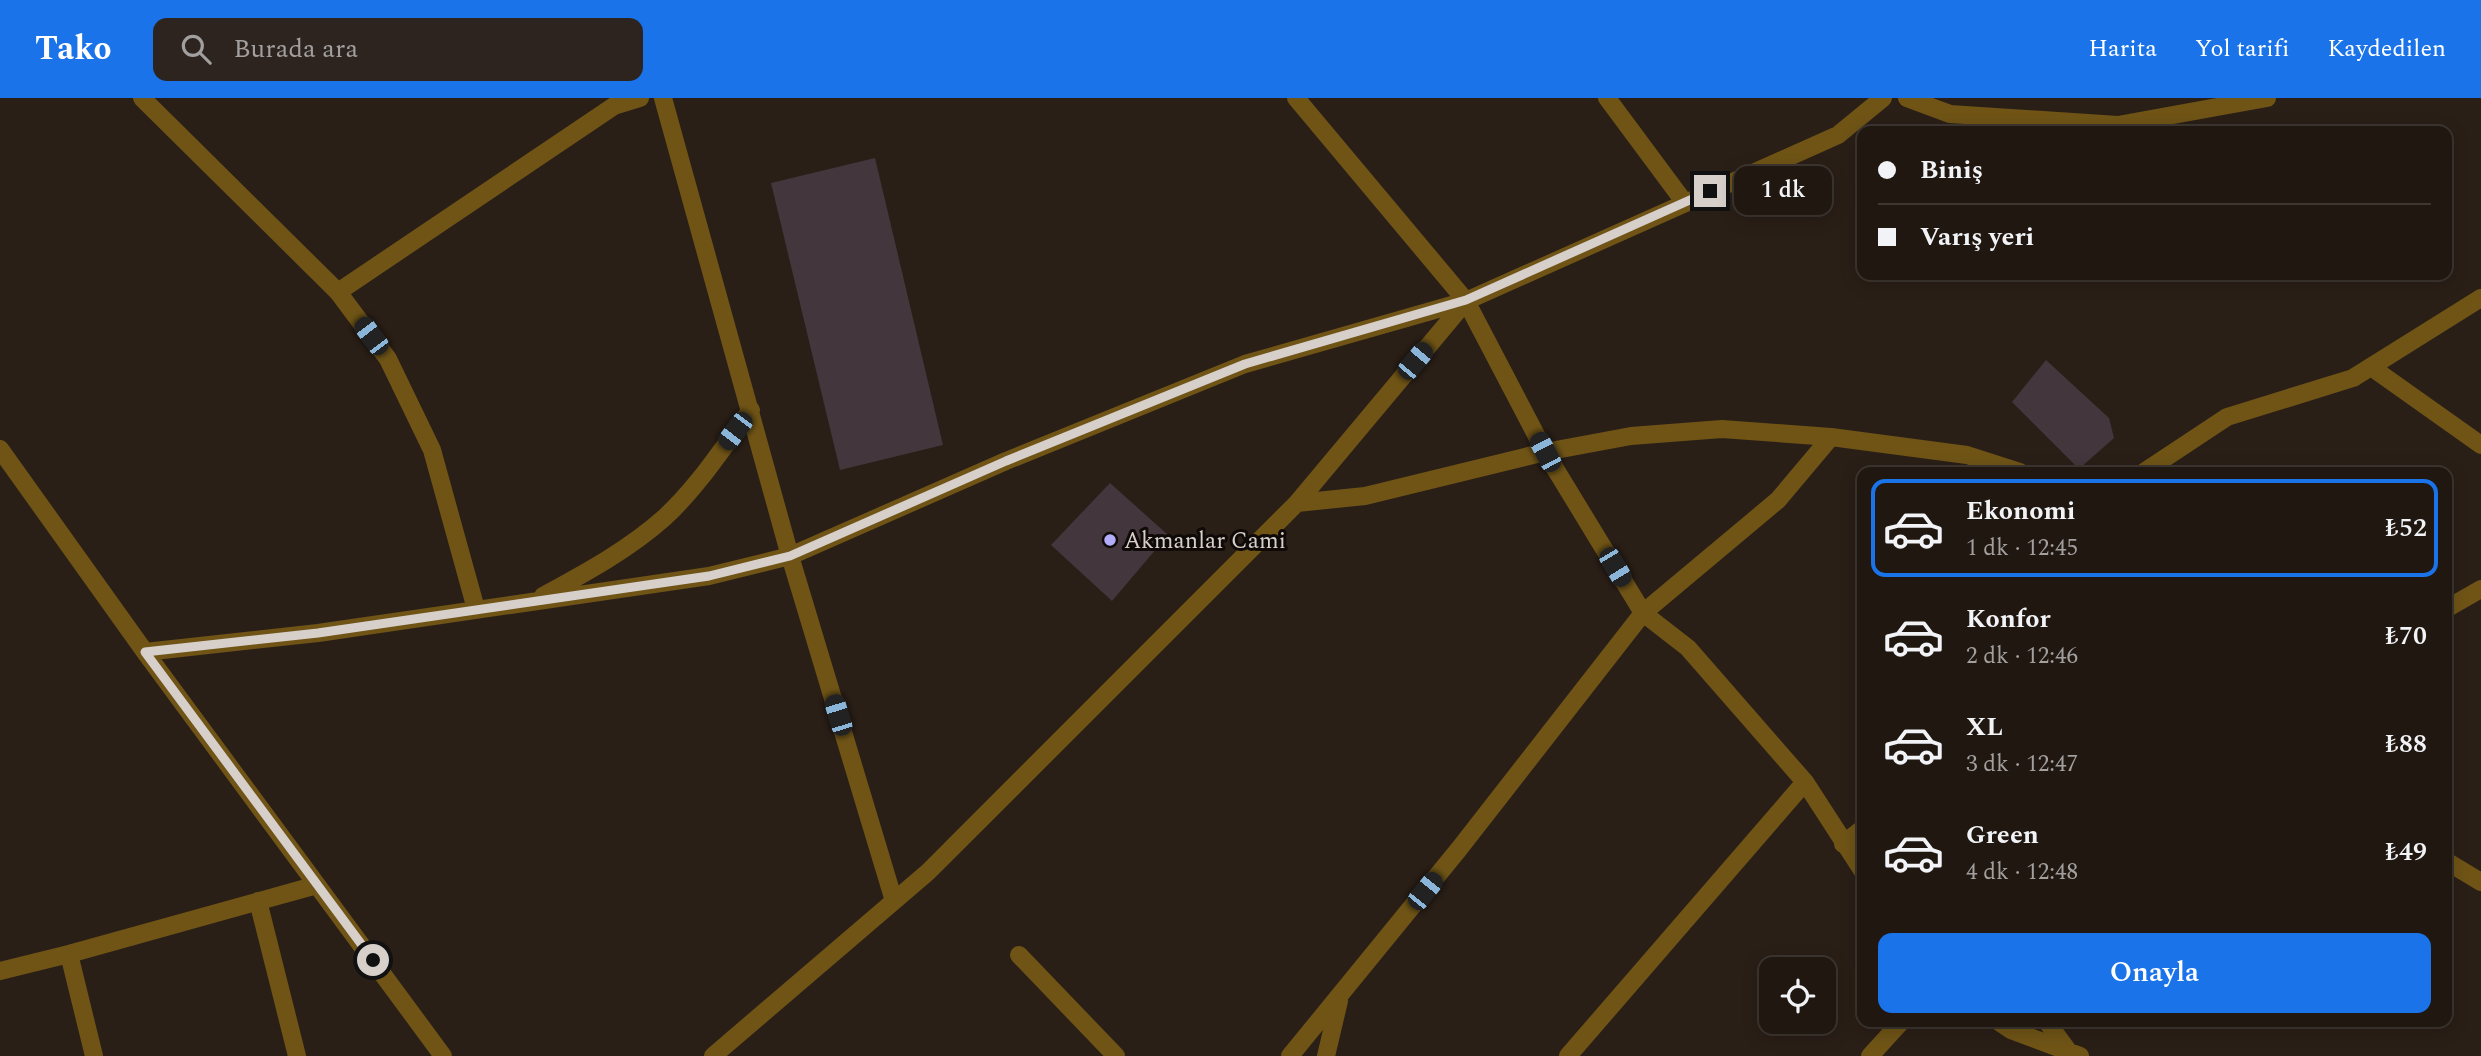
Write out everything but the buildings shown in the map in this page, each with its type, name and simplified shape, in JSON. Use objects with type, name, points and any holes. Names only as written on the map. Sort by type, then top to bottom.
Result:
[{"type":"street","points":[[142,98],[338,292],[388,359],[432,450],[475,610]]},
{"type":"street","points":[[338,292],[614,106],[640,98]]},
{"type":"street","points":[[663,98],[790,556],[894,901]]},
{"type":"street","points":[[1296,98],[1466,300],[1545,452],[1643,613],[1688,648],[1805,782],[1857,863]]},
{"type":"street","points":[[1607,98],[1685,203]]},
{"type":"street","points":[[145,652],[318,633],[709,576],[790,556],[1006,461],[1245,364],[1466,300],[1838,135],[1883,98]]},
{"type":"street","points":[[1907,98],[1950,114],[2118,125],[2267,98]]},
{"type":"street","points":[[2152,467],[2227,417],[2353,378],[2481,298]]},
{"type":"street","points":[[713,1056],[928,872],[1297,503],[1466,300]]},
{"type":"street","points":[[2371,367],[2481,444]]},
{"type":"street","points":[[534,602],[611,558],[664,517],[704,473],[751,410]]},
{"type":"street","points":[[1297,503],[1365,496],[1545,452],[1631,436],[1722,429],[1831,437],[1966,455],[2004,467]]},
{"type":"street","points":[[1290,1056],[1459,849],[1643,613],[1778,500],[1831,437]]},
{"type":"street","points":[[0,449],[145,652],[443,1056]]},
{"type":"street","points":[[2452,606],[2481,589]]},
{"type":"street","points":[[1568,1056],[1805,782]]},
{"type":"street","points":[[1843,844],[1857,833]]},
{"type":"street","points":[[2452,865],[2481,882]]},
{"type":"street","points":[[0,971],[317,885]]},
{"type":"street","points":[[258,901],[297,1056]]},
{"type":"street","points":[[69,954],[94,1056]]},
{"type":"street","points":[[1019,955],[1116,1056]]},
{"type":"street","points":[[1326,1056],[1340,996]]},
{"type":"street","points":[[1870,1056],[1896,1027]]},
{"type":"street","points":[[2006,1027],[2075,1054]]},
{"type":"street","points":[[2052,1027],[2075,1054]]},
{"type":"place","name":"Akmanlar Cami","points":[[1110,540]]},
{"type":"route","points":[[373,960],[145,652],[318,633],[709,576],[790,556],[1006,461],[1245,364],[1466,300],[1710,191]]}]
